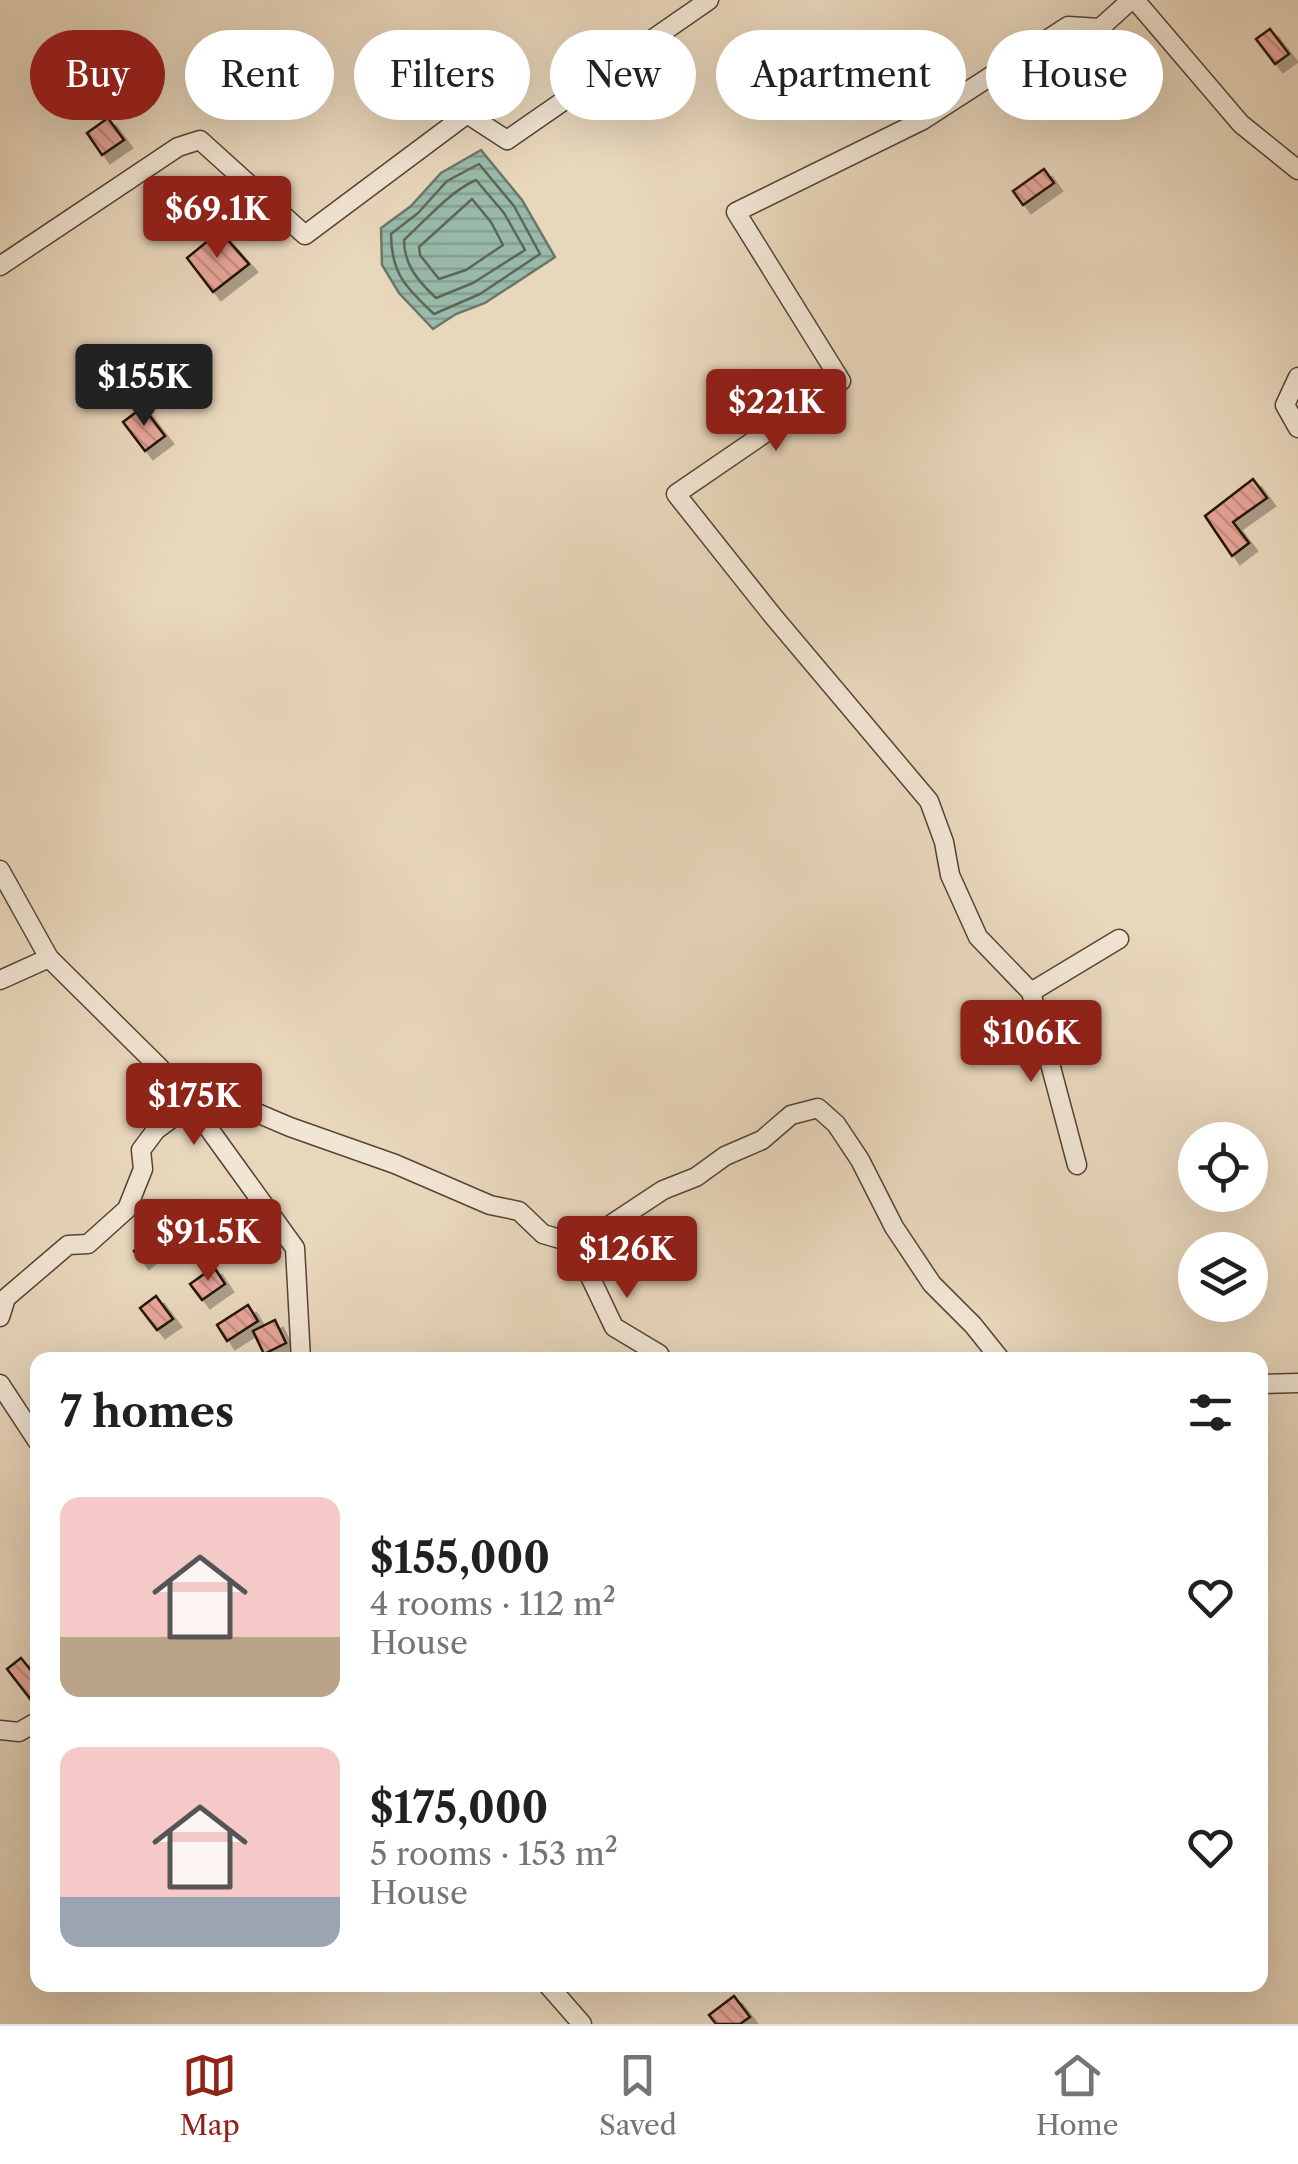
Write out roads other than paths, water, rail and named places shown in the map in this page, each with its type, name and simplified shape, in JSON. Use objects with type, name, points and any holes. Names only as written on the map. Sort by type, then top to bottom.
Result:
[{"type":"street","points":[[0,266],[178,147],[200,140],[305,235],[467,114],[507,140],[710,0]]},
{"type":"street","points":[[1077,1165],[1031,992],[978,937],[950,875],[944,842],[929,800],[676,494],[841,381],[736,212],[923,120],[1068,26],[1100,28],[1133,0],[1242,124],[1298,170]]},
{"type":"street","points":[[1298,378],[1284,405],[1298,428]]},
{"type":"street","points":[[0,870],[49,958],[191,1104],[295,1248],[301,1352]]},
{"type":"street","points":[[1031,992],[1120,939]]},
{"type":"street","points":[[0,980],[49,958]]},
{"type":"street","points":[[0,1317],[6,1298],[68,1246],[88,1244],[127,1209],[142,1169],[141,1150],[156,1130],[191,1104],[243,1107],[519,1212],[543,1234],[574,1242],[598,1234],[663,1190],[696,1177],[725,1156],[762,1140],[791,1115],[818,1108],[836,1124],[860,1160],[894,1227],[932,1284],[994,1352]]},
{"type":"street","points":[[574,1242],[614,1327],[656,1352]]},
{"type":"street","points":[[0,1384],[30,1430]]},
{"type":"street","points":[[1268,1384],[1298,1384]]},
{"type":"street","points":[[0,1730],[19,1732],[30,1726]]},
{"type":"street","points":[[554,1992],[582,2024]]},
{"type":"water","points":[[481,150],[522,200],[555,257],[485,303],[456,314],[433,329],[399,293],[382,265],[381,228],[411,206],[441,173]]}]
